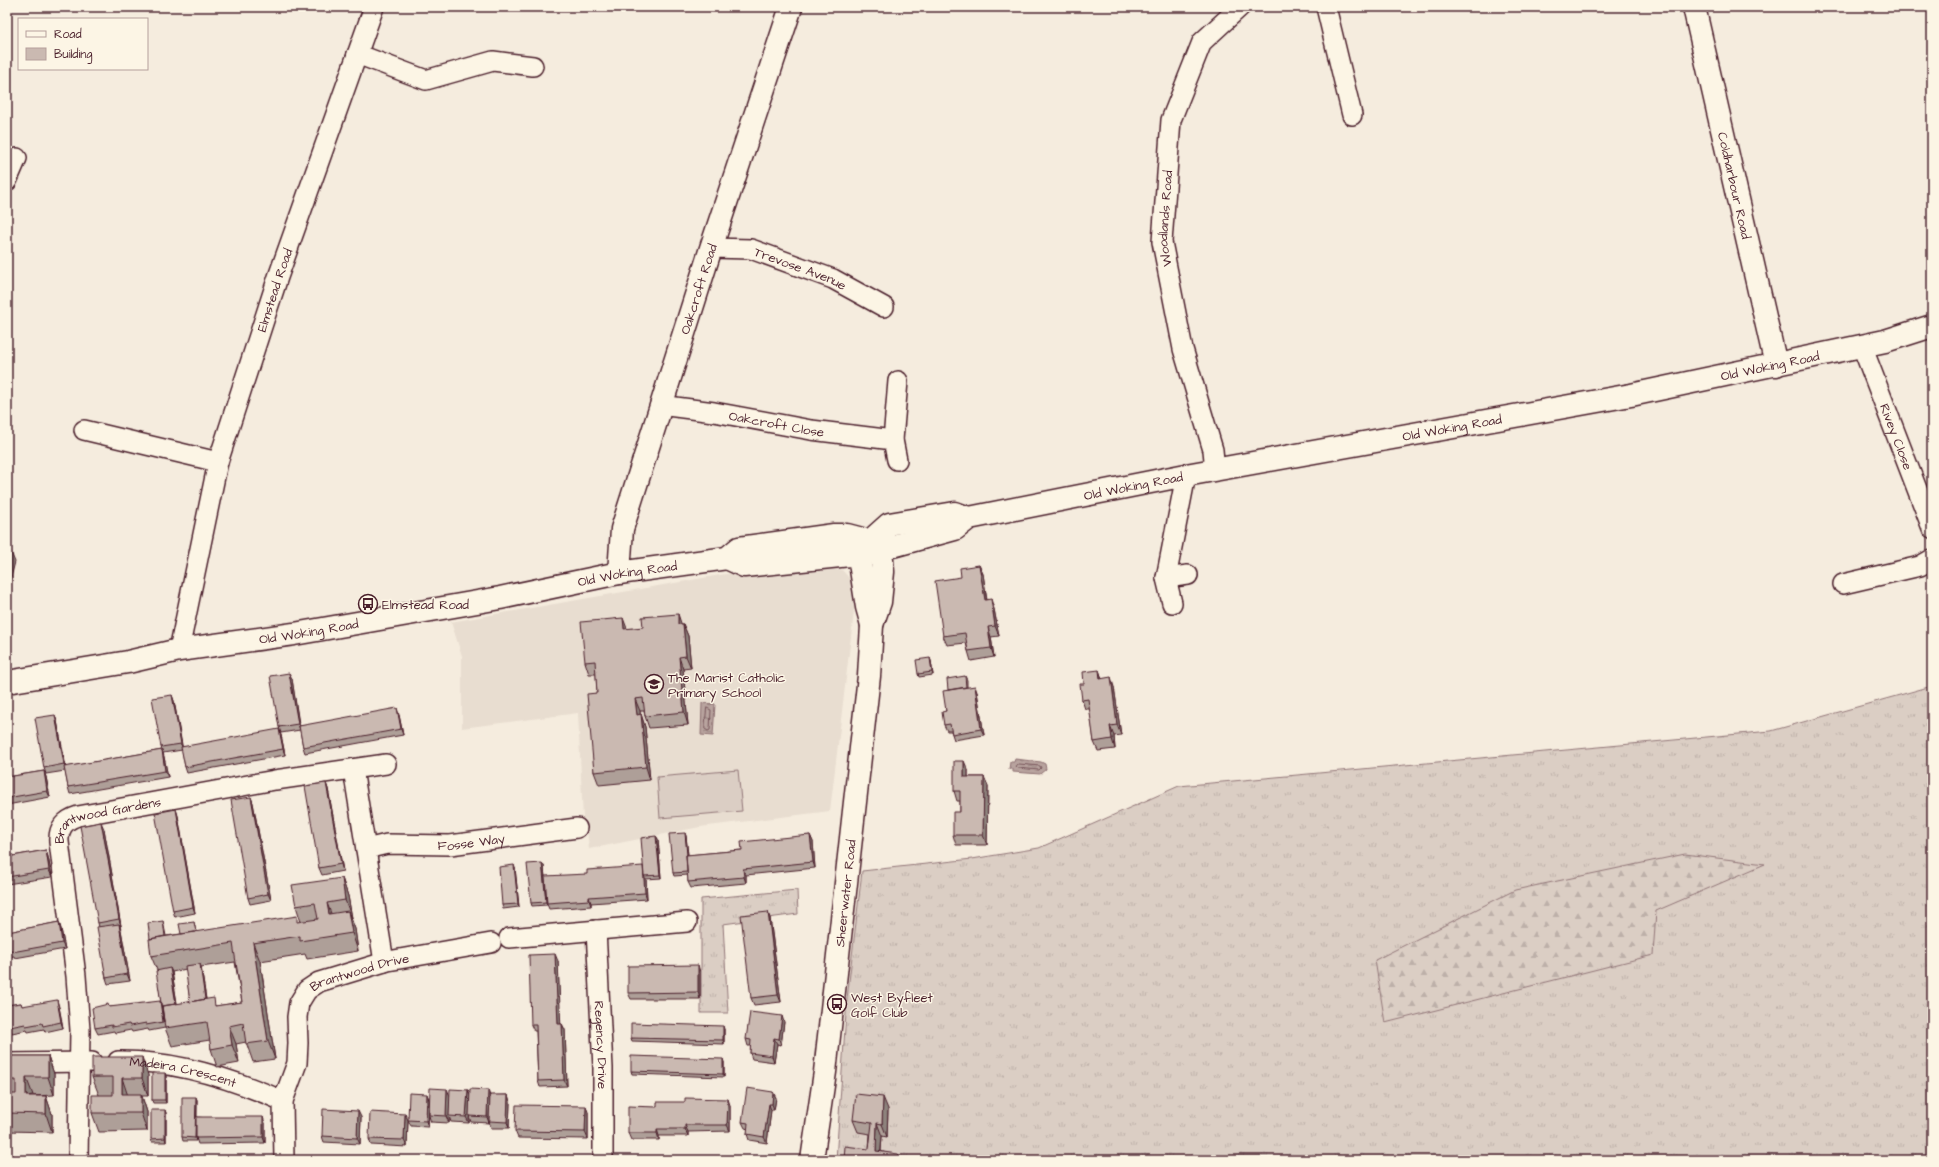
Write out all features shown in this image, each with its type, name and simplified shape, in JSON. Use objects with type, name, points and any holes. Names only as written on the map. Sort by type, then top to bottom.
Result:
[{"type":"main road","name":"Oakcroft Road","points":[[619,573],[622,529],[660,405],[791,7]]},
{"type":"main road","name":"Coldharbour Road","points":[[1694,7],[1776,365]]},
{"type":"main road","name":"Old Woking Road","points":[[7,682],[128,662],[179,650],[294,634],[477,602],[619,573],[728,558],[744,566],[850,555],[870,541],[893,546],[955,529],[969,518],[1186,475],[1631,395],[1862,346],[1932,326]]},
{"type":"main road","name":"Sheerwater Road","points":[[812,1160],[828,1041],[868,684],[872,625],[880,602],[883,572],[882,560],[870,541]]},
{"type":"street","name":"Elmstead Road","points":[[179,650],[218,462],[278,277],[374,7]]},
{"type":"street","name":"Woodlands Road","points":[[1215,470],[1213,450],[1183,349],[1162,242],[1171,120],[1202,42],[1240,7]]},
{"type":"street","points":[[1326,7],[1352,115]]},
{"type":"street","points":[[357,54],[426,80],[493,61],[533,66]]},
{"type":"street","name":"Trevose Avenue","points":[[711,248],[751,249],[834,279],[884,306]]},
{"type":"street","name":"Rivey Close","points":[[1862,346],[1932,528]]},
{"type":"street","points":[[897,460],[893,440],[898,381]]},
{"type":"street","name":"Oakcroft Close","points":[[660,405],[714,412],[811,430],[893,440]]},
{"type":"street","points":[[84,430],[218,462]]},
{"type":"street","points":[[1172,603],[1166,578],[1186,475]]},
{"type":"street","points":[[1844,584],[1920,566],[1932,559]]},
{"type":"street","points":[[1166,578],[1188,575]]},
{"type":"street","name":"Brantwood Gardens","points":[[78,1160],[80,1062],[76,976],[59,842],[60,828],[70,818],[78,816],[276,780],[386,764]]},
{"type":"street","points":[[353,769],[384,962]]},
{"type":"street","name":"Fosse Way","points":[[366,849],[387,844],[450,845],[577,828]]},
{"type":"street","points":[[509,938],[687,922]]},
{"type":"street","name":"Regency Drive","points":[[596,930],[603,1068],[603,1160]]},
{"type":"street","name":"Brantwood Drive","points":[[284,1160],[283,1101],[297,1063],[297,1017],[299,1003],[308,990],[319,982],[384,962],[491,943]]},
{"type":"street","name":"Madeira Crescent","points":[[80,1062],[126,1061],[165,1064],[255,1089],[283,1101]]},
{"type":"street","points":[[7,1063],[80,1062]]},
{"type":"shaded area","name":"The Marist Catholic Primary School","points":[[828,565],[842,570],[850,579],[856,595],[830,811],[700,827],[589,849],[586,819],[583,819],[578,713],[462,728],[462,656],[451,622],[726,574]]},
{"type":"green space","name":"West Byfleet Golf Club","points":[[1932,686],[1932,1160],[836,1160],[847,999],[862,871],[972,859],[1039,848],[1179,786],[1771,731]]},
{"type":"green space","points":[[738,770],[742,811],[660,818],[657,777]]},
{"type":"green space","points":[[1685,854],[1765,864],[1656,911],[1653,955],[1385,1023],[1375,960],[1515,890]]},
{"type":"green space","points":[[797,890],[798,914],[723,924],[728,1013],[701,1013],[701,899]]},
{"type":"water","points":[[702,703],[715,704],[713,736],[701,735]]},
{"type":"water","points":[[1015,759],[1041,762],[1045,764],[1046,769],[1040,774],[1013,772],[1013,769],[1009,769],[1010,762],[1014,762]]},
{"type":"building","points":[[7,549],[10,550],[7,563]]},
{"type":"building","points":[[979,565],[985,600],[991,599],[995,626],[988,627],[991,648],[968,651],[965,633],[943,636],[935,581],[961,577],[960,568]]},
{"type":"building","points":[[678,614],[678,624],[683,624],[686,656],[679,657],[684,712],[645,716],[643,698],[635,699],[637,715],[641,714],[646,767],[594,772],[587,694],[597,693],[595,661],[585,662],[581,622],[623,618],[624,629],[643,627],[642,617]]},
{"type":"building","points":[[930,658],[932,672],[918,674],[916,660]]},
{"type":"building","points":[[1099,670],[1100,679],[1111,677],[1117,725],[1110,726],[1112,739],[1094,742],[1088,699],[1082,700],[1080,684],[1084,684],[1083,672]]},
{"type":"building","points":[[289,673],[298,724],[279,727],[270,676]]},
{"type":"building","points":[[965,676],[966,687],[948,690],[947,679]]},
{"type":"building","points":[[975,686],[981,729],[952,734],[950,724],[944,725],[942,712],[946,711],[943,691]]},
{"type":"building","points":[[172,695],[181,744],[161,747],[152,698]]},
{"type":"building","points":[[397,708],[401,729],[303,747],[299,726]]},
{"type":"building","points":[[55,715],[64,764],[44,768],[35,718]]},
{"type":"building","points":[[279,729],[283,749],[185,767],[181,747]]},
{"type":"building","points":[[162,750],[165,771],[68,787],[64,767]]},
{"type":"building","points":[[954,761],[964,761],[964,777],[984,777],[983,835],[953,835],[953,812],[960,812],[960,791],[954,791]]},
{"type":"building","points":[[44,771],[47,791],[7,798],[7,777]]},
{"type":"building","points":[[326,783],[341,864],[319,868],[305,786]]},
{"type":"building","points":[[251,797],[268,894],[248,898],[231,800]]},
{"type":"building","points":[[176,809],[193,907],[173,911],[155,813]]},
{"type":"building","points":[[101,822],[119,919],[98,923],[80,826]]},
{"type":"building","points":[[685,833],[687,872],[673,873],[669,834]]},
{"type":"building","points":[[810,835],[813,862],[743,869],[744,877],[688,882],[686,855],[742,850],[741,842]]},
{"type":"building","points":[[656,836],[660,875],[644,876],[641,838]]},
{"type":"building","points":[[46,850],[49,870],[7,877],[7,857]]},
{"type":"building","points":[[542,863],[546,902],[531,903],[527,864]]},
{"type":"building","points":[[514,865],[518,904],[502,905],[499,867]]},
{"type":"building","points":[[643,866],[645,893],[589,897],[589,900],[547,903],[545,876],[587,874],[587,870]]},
{"type":"building","points":[[342,878],[345,900],[327,903],[329,914],[348,911],[352,933],[300,941],[300,936],[253,943],[268,1041],[246,1044],[243,1023],[229,1026],[232,1045],[211,1049],[207,1022],[165,1028],[162,1006],[214,998],[215,1006],[242,1002],[233,943],[151,956],[149,939],[297,916],[297,922],[318,919],[315,903],[296,906],[292,885]]},
{"type":"building","points":[[768,912],[778,995],[751,998],[741,915]]},
{"type":"building","points":[[163,921],[165,936],[150,939],[148,923]]},
{"type":"building","points":[[59,922],[62,943],[12,952],[12,950],[7,950],[7,930],[8,932]]},
{"type":"building","points":[[194,922],[196,932],[181,934],[179,924]]},
{"type":"building","points":[[119,924],[127,974],[106,978],[97,927]]},
{"type":"building","points":[[555,954],[558,1024],[562,1024],[564,1080],[538,1081],[536,1025],[531,1025],[529,955]]},
{"type":"building","points":[[200,964],[205,999],[190,1002],[185,966]]},
{"type":"building","points":[[698,965],[698,992],[628,993],[628,966]]},
{"type":"building","points":[[170,968],[176,1004],[162,1006],[164,1022],[156,971]]},
{"type":"building","points":[[57,1000],[61,1022],[43,1026],[42,1023],[10,1027],[7,1025],[7,1005],[21,1003],[22,1006]]},
{"type":"building","points":[[160,1001],[163,1022],[130,1026],[129,1024],[112,1027],[112,1025],[95,1028],[92,1008],[108,1004],[109,1007]]},
{"type":"building","points":[[750,1012],[782,1016],[779,1039],[774,1038],[772,1056],[750,1053],[751,1040],[746,1039]]},
{"type":"building","points":[[631,1023],[723,1026],[723,1040],[631,1038]]},
{"type":"building","points":[[7,1056],[48,1056],[48,1077],[26,1077],[26,1096],[46,1096],[46,1114],[7,1113],[7,1094],[16,1094],[16,1080],[7,1080]]},
{"type":"building","points":[[631,1056],[723,1059],[723,1074],[631,1071]]},
{"type":"building","points":[[92,1057],[142,1057],[142,1078],[122,1078],[122,1094],[141,1094],[141,1113],[92,1113],[92,1095],[113,1095],[113,1077],[92,1077]]},
{"type":"building","points":[[152,1073],[165,1073],[165,1100],[152,1100]]},
{"type":"building","points":[[430,1088],[447,1089],[446,1116],[429,1115]]},
{"type":"building","points":[[747,1088],[773,1092],[772,1104],[769,1104],[764,1137],[747,1134],[748,1123],[742,1122]]},
{"type":"building","points":[[450,1089],[468,1090],[466,1117],[449,1116]]},
{"type":"building","points":[[470,1089],[488,1090],[487,1117],[469,1116]]},
{"type":"building","points":[[409,1093],[427,1094],[426,1121],[408,1120]]},
{"type":"building","points":[[856,1094],[883,1097],[882,1124],[877,1123],[876,1151],[898,1154],[904,1160],[844,1160],[845,1146],[869,1149],[872,1123],[853,1120]]},
{"type":"building","points":[[490,1095],[508,1095],[507,1122],[489,1121]]},
{"type":"building","points":[[182,1097],[196,1097],[195,1138],[182,1137]]},
{"type":"building","points":[[685,1098],[728,1099],[727,1125],[685,1125],[685,1129],[657,1129],[657,1133],[628,1133],[628,1106],[657,1107],[657,1102],[685,1102]]},
{"type":"building","points":[[516,1105],[586,1106],[585,1132],[515,1131]]},
{"type":"building","points":[[323,1109],[358,1111],[357,1138],[322,1136]]},
{"type":"building","points":[[151,1110],[165,1110],[165,1138],[151,1139]]},
{"type":"building","points":[[370,1112],[405,1114],[404,1140],[369,1139]]},
{"type":"building","points":[[196,1117],[263,1117],[263,1137],[196,1138]]},
{"type":"place","name":"Elmstead Road","points":[[368,604]]},
{"type":"place","name":"The Marist Catholic Primary School","points":[[654,684]]},
{"type":"place","name":"West Byfleet Golf Club","points":[[837,1004]]}]
